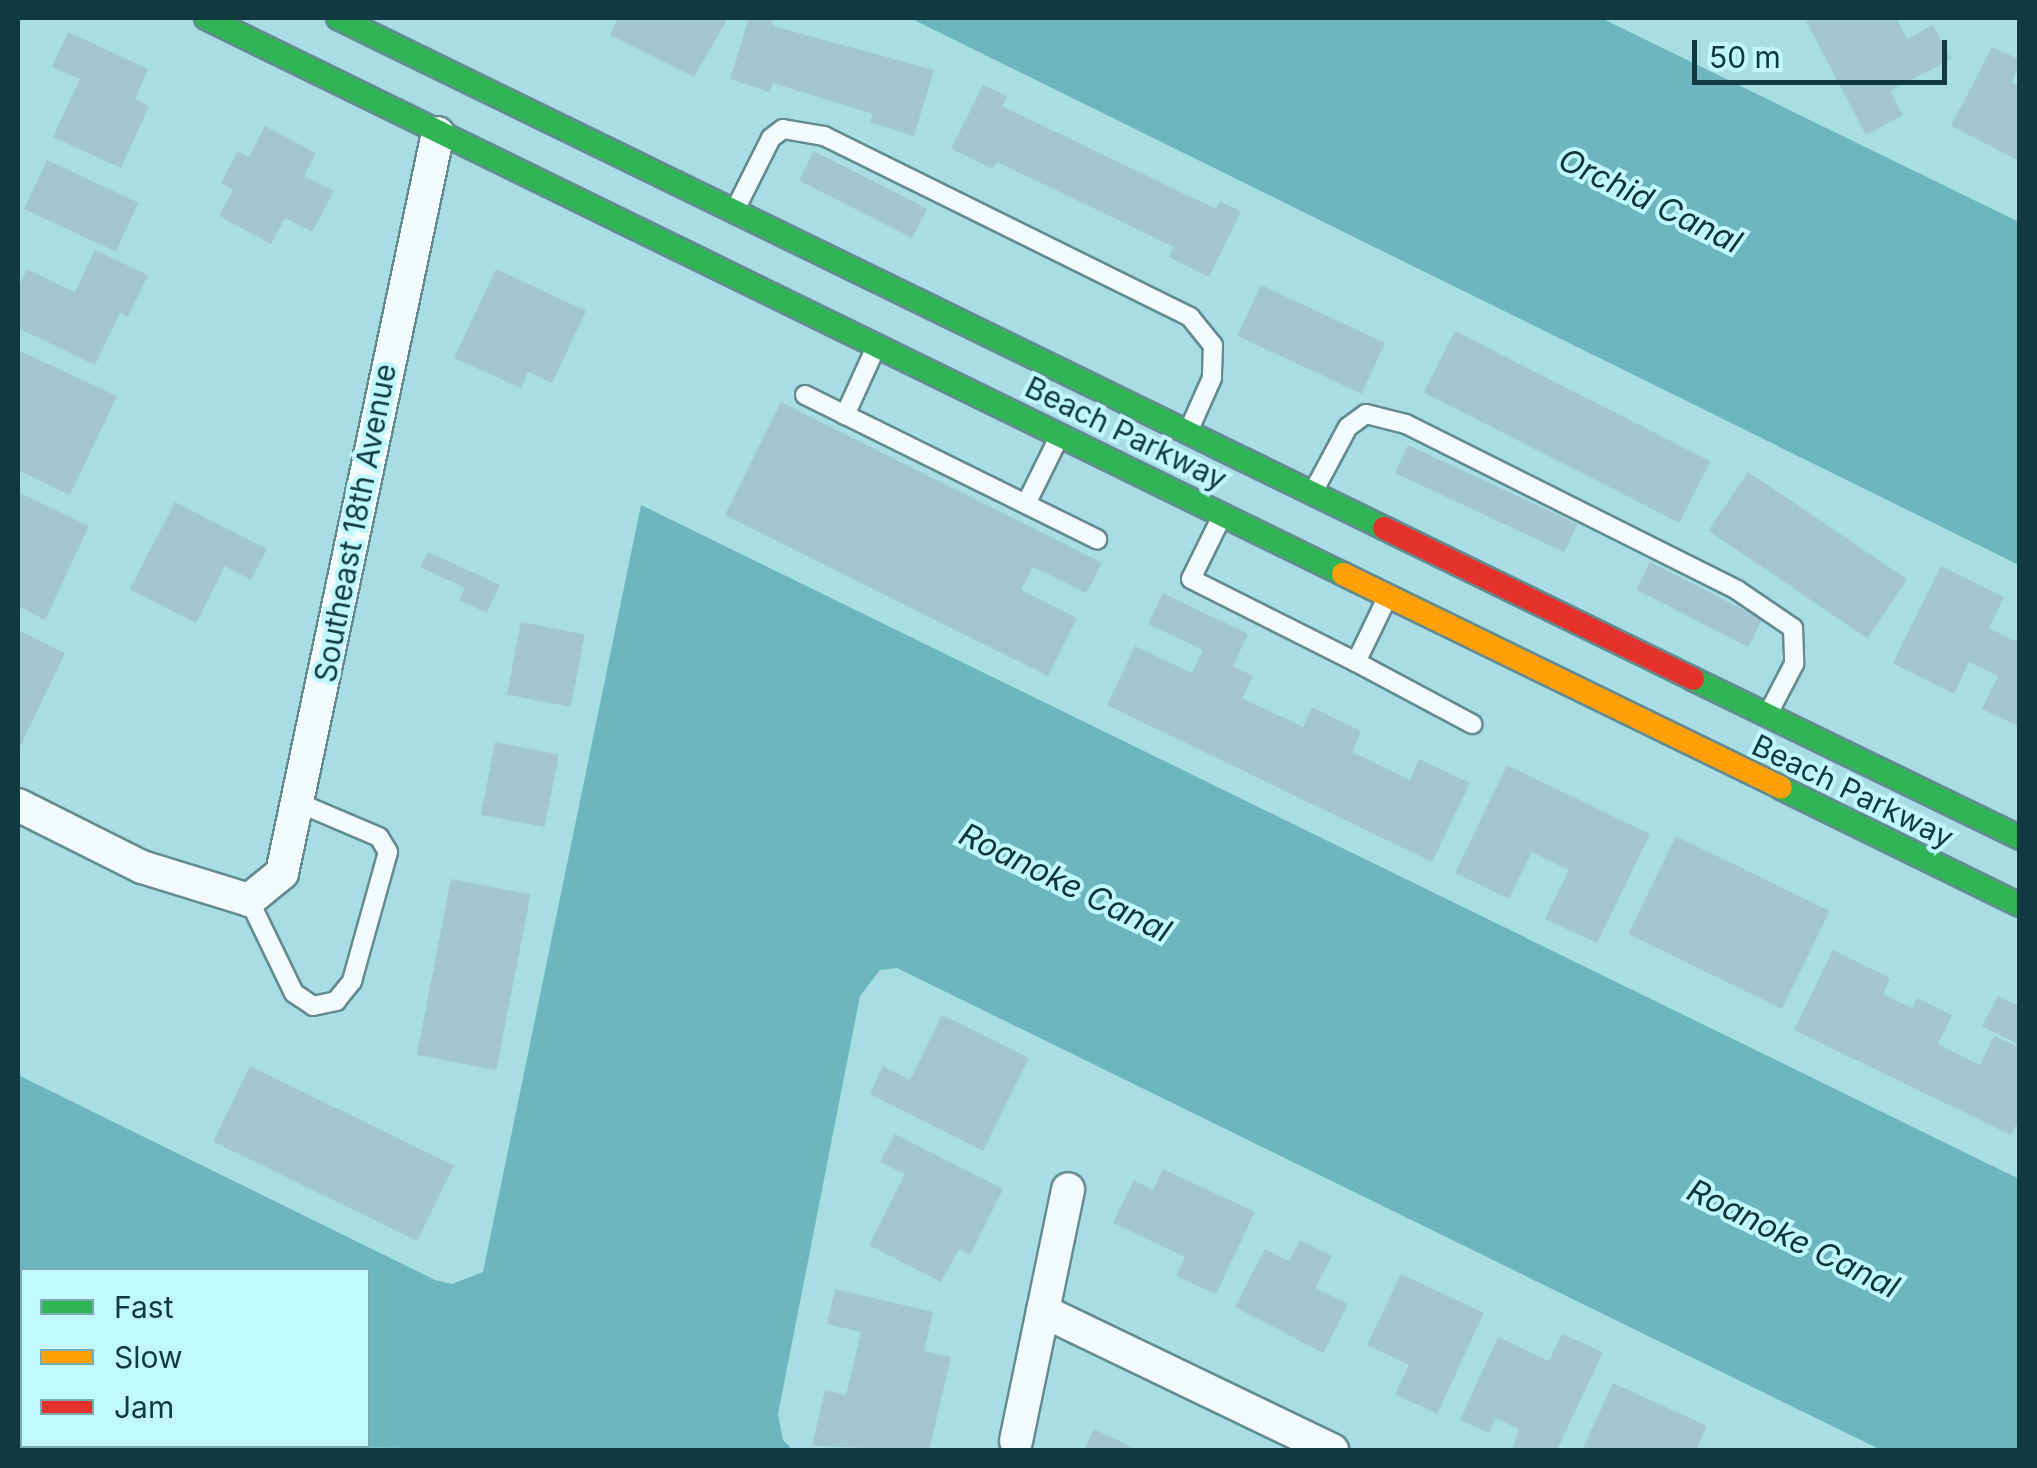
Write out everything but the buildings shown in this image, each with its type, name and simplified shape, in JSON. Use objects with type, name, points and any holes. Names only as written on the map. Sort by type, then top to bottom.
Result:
[{"type":"street","name":"Beach Parkway","points":[[206,18],[1060,434],[1235,488],[1312,494],[2020,838]]},
{"type":"street","name":"Beach Parkway","points":[[338,18],[1188,433],[1235,488],[1389,595],[2020,905]]},
{"type":"street","points":[[438,132],[454,74]]},
{"type":"street","name":"Southeast 18th Avenue","points":[[249,900],[282,874],[300,803],[438,132]]},
{"type":"street","points":[[1759,778],[1777,718]]},
{"type":"street","points":[[18,805],[142,867],[249,900]]},
{"type":"street","points":[[1016,1441],[1068,1189]]},
{"type":"street","points":[[1043,1311],[1332,1450]]},
{"type":"lane","points":[[735,210],[771,138],[782,129],[842,145],[1190,317],[1213,345],[1212,378],[1188,433]]},
{"type":"lane","points":[[845,415],[876,346]]},
{"type":"lane","points":[[805,395],[1097,539]]},
{"type":"lane","points":[[1312,494],[1348,427],[1366,414],[1406,424],[1737,590],[1793,628],[1794,664],[1777,718]]},
{"type":"lane","points":[[1026,504],[1060,434]]},
{"type":"lane","points":[[1235,488],[1191,579],[1472,724]]},
{"type":"lane","points":[[1356,662],[1389,595]]},
{"type":"lane","points":[[249,900],[294,993],[313,1006],[336,1002],[352,982],[388,852],[379,837],[300,803]]},
{"type":"water","name":"Orchid Canal","points":[[910,18],[1601,18],[2019,222],[2019,565]]},
{"type":"water","name":"Roanoke Canal","points":[[641,505],[2019,1179],[2019,1450],[1881,1450],[897,968],[880,970],[860,996],[778,1414],[783,1440],[793,1450],[370,1448],[370,1268],[20,1268],[20,1421],[18,1075],[435,1280],[452,1284],[483,1272]]},
{"type":"traffic: fast","points":[[206,18],[1343,574]]},
{"type":"traffic: fast","points":[[338,18],[1384,528]]},
{"type":"traffic: fast","points":[[1693,679],[2020,838]]},
{"type":"traffic: fast","points":[[1781,788],[2020,905]]},
{"type":"traffic: slow","points":[[1343,574],[1781,788]]},
{"type":"traffic: jam","points":[[1384,528],[1693,679]]}]
